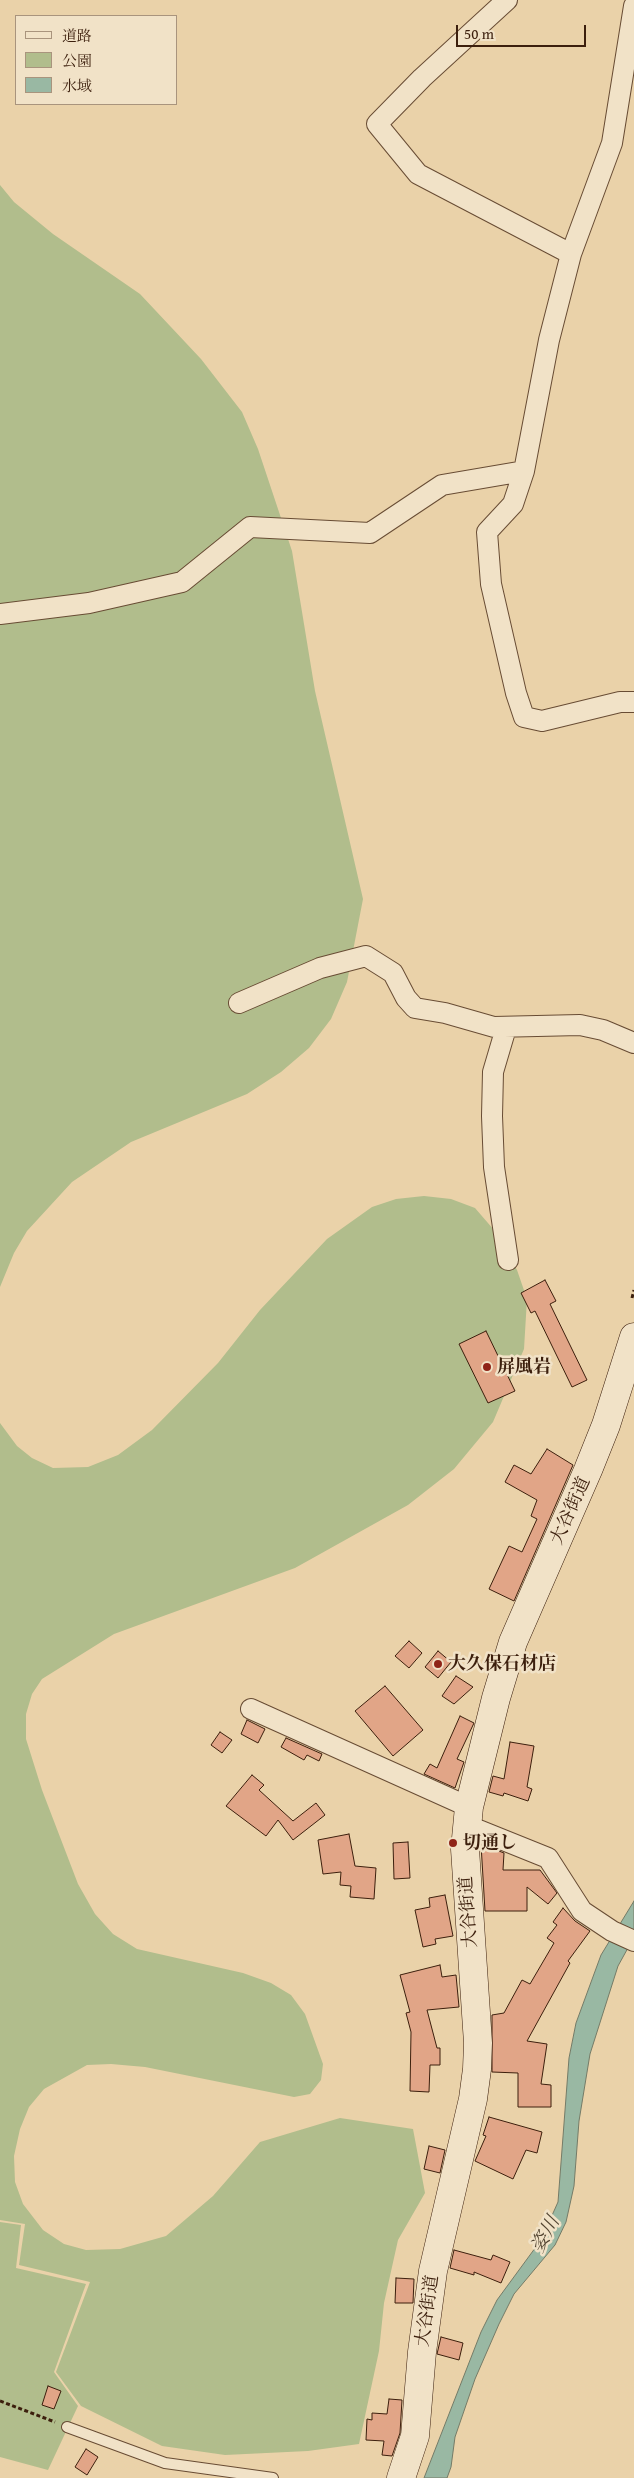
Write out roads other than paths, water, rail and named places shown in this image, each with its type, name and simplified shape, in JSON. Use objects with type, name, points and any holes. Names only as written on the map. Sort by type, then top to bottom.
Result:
[{"type":"main road","name":"大谷街道","points":[[401,2478],[415,2436],[422,2352],[433,2271],[473,2099],[477,2069],[478,2043],[465,1857],[467,1816],[496,1698],[513,1642],[606,1425],[634,1337]]},
{"type":"street","points":[[508,0],[422,78],[377,124],[418,174],[571,254]]},
{"type":"street","points":[[634,6],[612,143],[571,254],[549,340],[524,471],[514,504],[487,532],[491,584],[516,693],[524,717],[542,721],[620,702],[634,702]]},
{"type":"street","points":[[0,614],[89,603],[182,582],[250,527],[370,533],[442,485],[524,471]]},
{"type":"street","points":[[239,1003],[320,968],[366,956],[393,973],[406,998],[415,1008],[506,1028],[580,1025],[603,1030],[634,1043]]},
{"type":"street","points":[[506,1028],[493,1072],[492,1116],[494,1168],[508,1260]]},
{"type":"street","points":[[251,1709],[548,1858],[582,1911],[612,1931],[634,1941]]},
{"type":"lane","points":[[67,2427],[165,2463],[273,2478]]},
{"type":"water","name":"姿川","points":[[634,1901],[634,1937],[618,1966],[590,2054],[579,2121],[574,2186],[566,2222],[555,2245],[514,2294],[499,2324],[475,2379],[455,2437],[451,2467],[447,2478],[424,2478],[481,2332],[497,2300],[541,2240],[558,2202],[569,2058],[576,2023],[601,1955]]},
{"type":"place","name":"屏風岩","points":[[487,1367]]},
{"type":"place","name":"大久保石材店","points":[[438,1664]]},
{"type":"place","name":"切通し","points":[[453,1843]]}]
